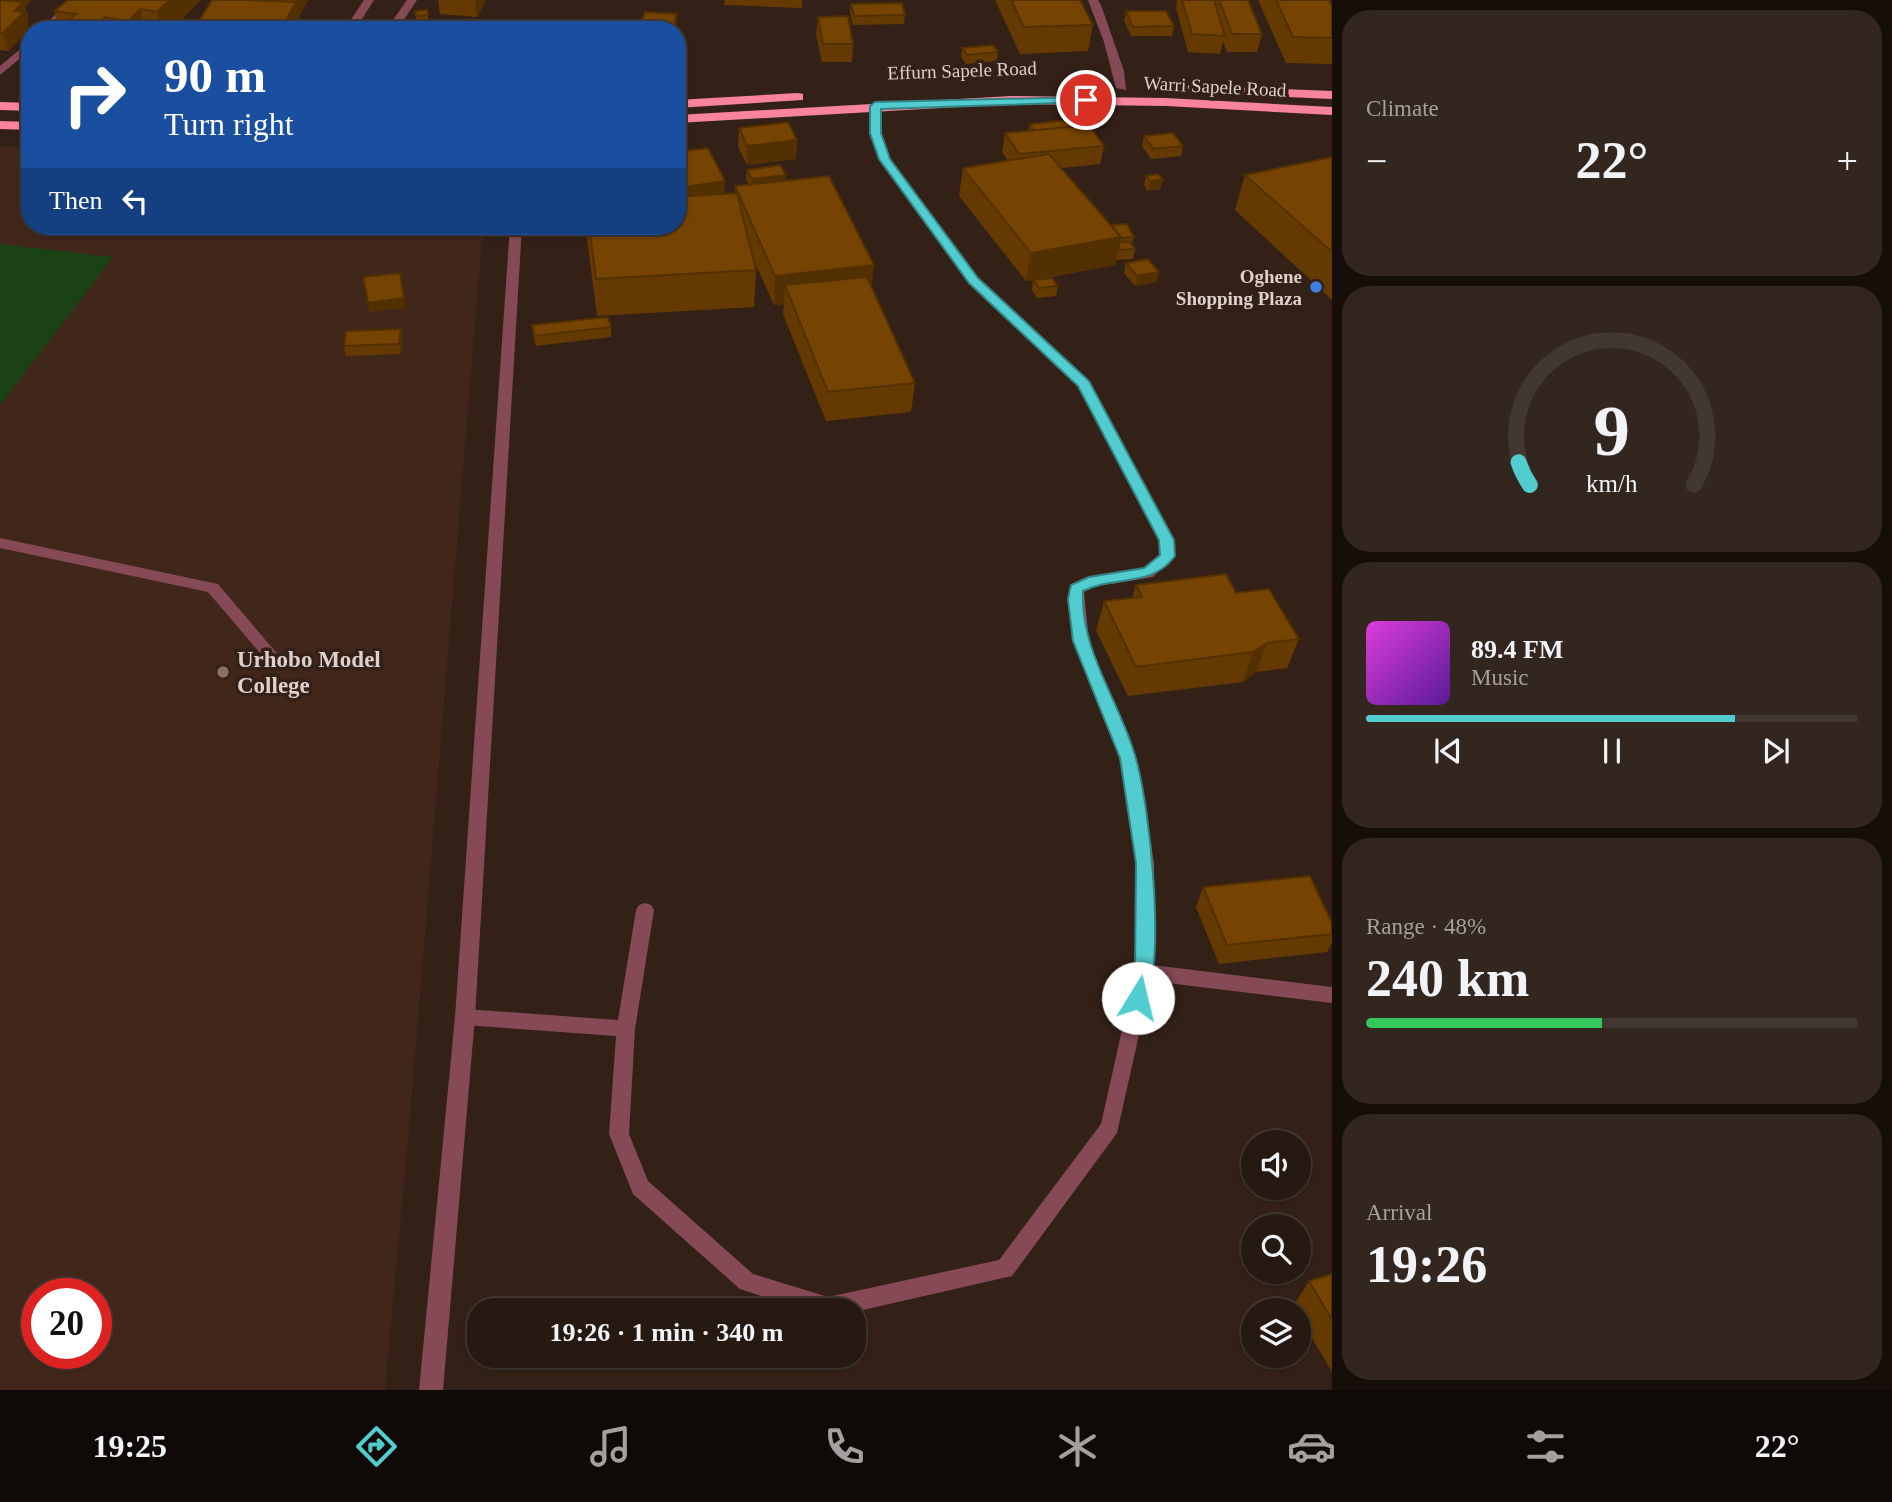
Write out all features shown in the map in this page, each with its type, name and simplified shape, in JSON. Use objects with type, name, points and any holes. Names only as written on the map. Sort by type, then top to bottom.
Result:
[{"type":"highway","name":"Effurn Sapele Road","points":[[923,90],[1122,88],[1332,95]]},
{"type":"highway","points":[[686,111],[815,96]]},
{"type":"highway","name":"Warri Sapele Road","points":[[686,111],[877,96],[1086,100],[1332,111]]},
{"type":"highway","points":[[0,106],[21,107]]},
{"type":"highway","points":[[0,125],[21,126]]},
{"type":"street","points":[[54,21],[76,0]]},
{"type":"street","points":[[355,21],[369,0]]},
{"type":"street","points":[[397,21],[412,0]]},
{"type":"street","points":[[1093,0],[1098,7],[1108,44],[1122,76],[1122,88]]},
{"type":"street","points":[[0,72],[21,52]]},
{"type":"street","points":[[431,1390],[465,1017],[515,235]]},
{"type":"lane","points":[[645,910],[626,1029],[619,1134],[640,1186],[747,1282],[828,1307],[1005,1269],[1110,1127],[1144,972],[1145,863],[1128,758],[1081,641],[1075,599],[1076,589],[1089,582],[1148,573],[1168,556],[1167,540],[1084,384],[974,280],[885,159],[875,133],[877,96]]},
{"type":"lane","points":[[0,543],[213,588],[272,657]]},
{"type":"lane","points":[[1144,972],[1332,995]]},
{"type":"lane","points":[[465,1017],[626,1029]]},
{"type":"shaded area","name":"Urhobo Model College","points":[[0,146],[21,147],[21,235],[482,235],[385,1390],[0,1390]]},
{"type":"green space","points":[[0,244],[113,257],[0,405]]},
{"type":"building","points":[[0,0],[23,2],[15,11],[24,12],[3,33],[0,33]]},
{"type":"building","points":[[68,0],[169,0],[157,12],[140,9],[128,21],[105,17],[101,21],[68,21],[76,14],[54,11]]},
{"type":"building","points":[[212,0],[296,2],[286,21],[199,21]]},
{"type":"building","points":[[1011,0],[1080,0],[1093,25],[1024,27]]},
{"type":"building","points":[[1182,0],[1214,0],[1225,36],[1192,34]]},
{"type":"building","points":[[1219,0],[1248,0],[1262,34],[1232,34]]},
{"type":"building","points":[[1276,0],[1329,0],[1332,6],[1332,38],[1293,37]]},
{"type":"building","points":[[902,3],[905,15],[854,16],[851,4]]},
{"type":"building","points":[[427,10],[428,15],[416,16],[415,11]]},
{"type":"building","points":[[1126,11],[1166,11],[1174,26],[1133,27]]},
{"type":"building","points":[[645,12],[677,14],[675,21],[642,21]]},
{"type":"building","points":[[848,16],[853,44],[823,44],[818,17]]},
{"type":"building","points":[[993,45],[998,52],[967,55],[962,48]]},
{"type":"building","points":[[1067,120],[1072,127],[1034,131],[1030,124]]},
{"type":"building","points":[[788,122],[797,140],[747,146],[739,128]]},
{"type":"building","points":[[1089,125],[1104,146],[1019,154],[1005,133]]},
{"type":"building","points":[[1173,133],[1183,146],[1154,149],[1144,136]]},
{"type":"building","points":[[708,148],[725,181],[686,187],[686,151]]},
{"type":"building","points":[[1049,154],[1121,237],[1031,253],[963,168]]},
{"type":"building","points":[[1332,157],[1332,252],[1245,175]]},
{"type":"building","points":[[780,165],[786,175],[752,179],[747,170]]},
{"type":"building","points":[[1158,174],[1163,180],[1150,181],[1146,176]]},
{"type":"building","points":[[829,176],[874,265],[775,276],[735,186]]},
{"type":"building","points":[[737,193],[756,270],[596,279],[590,235],[686,235],[686,196]]},
{"type":"building","points":[[1127,224],[1134,237],[1121,238],[1111,225]]},
{"type":"building","points":[[1120,242],[1130,242],[1135,249],[1118,250]]},
{"type":"building","points":[[1148,259],[1159,272],[1137,276],[1126,263]]},
{"type":"building","points":[[400,273],[404,298],[368,303],[363,277]]},
{"type":"building","points":[[867,277],[915,383],[828,392],[785,285]]},
{"type":"building","points":[[1052,278],[1058,286],[1039,288],[1033,280]]},
{"type":"building","points":[[608,317],[611,327],[535,336],[532,325]]},
{"type":"building","points":[[401,329],[399,344],[344,346],[346,331]]},
{"type":"building","points":[[1226,574],[1236,593],[1269,589],[1299,639],[1267,643],[1253,652],[1136,667],[1104,601],[1142,597],[1136,585]]},
{"type":"building","points":[[1310,876],[1332,923],[1332,934],[1227,945],[1203,887]]},
{"type":"building","points":[[1332,1274],[1332,1320],[1311,1284],[1311,1280]]},
{"type":"place","name":"Oghene Shopping Plaza","points":[[1316,287]]},
{"type":"place","name":"Urhobo Model College","points":[[223,672]]},
{"type":"route","points":[[1086,100],[1011,100],[875,106],[875,133],[885,159],[974,280],[1084,384],[1167,540],[1168,556],[1148,573],[1089,582],[1076,589],[1075,599],[1081,641],[1128,758],[1145,863],[1144,972],[1138,998]]}]
